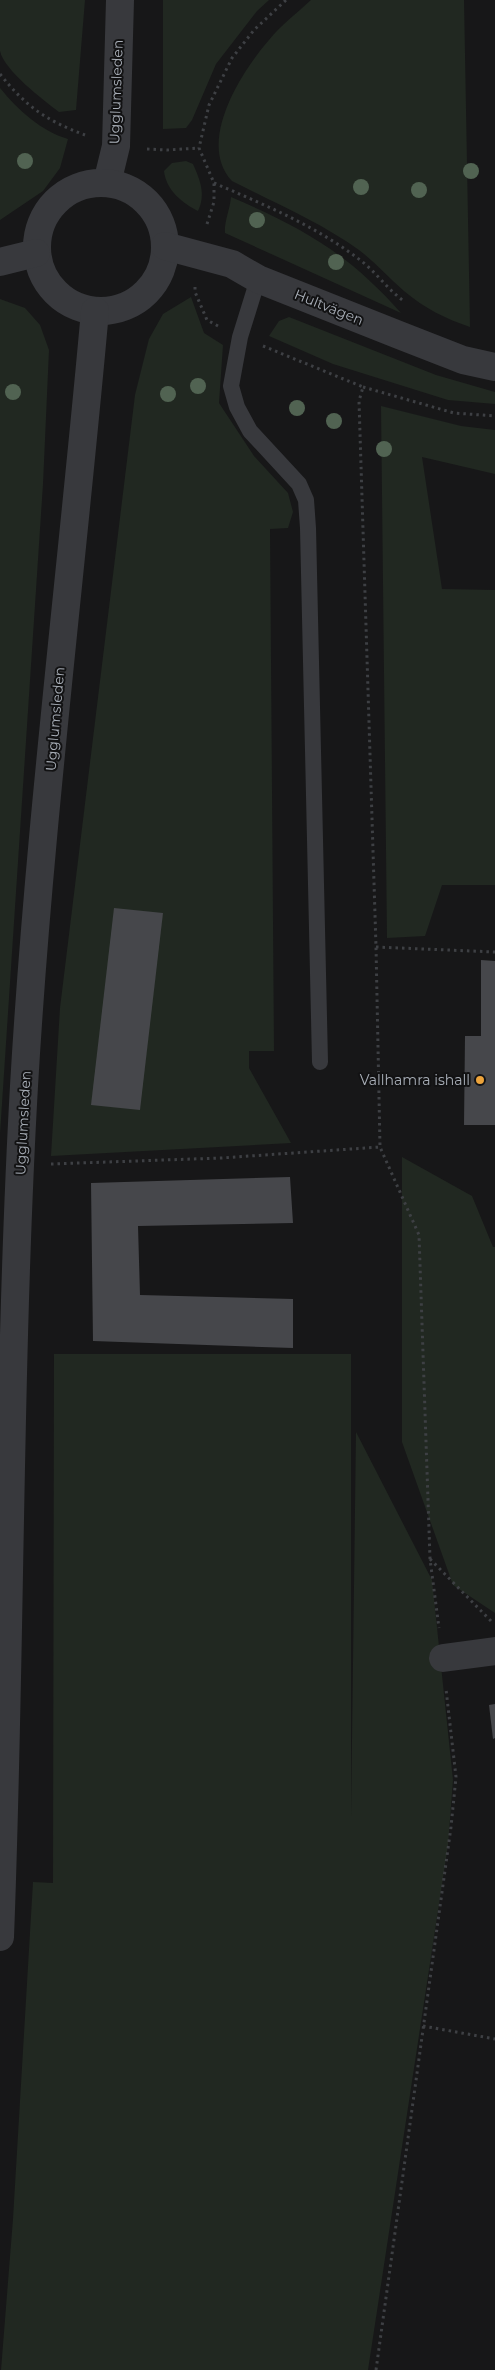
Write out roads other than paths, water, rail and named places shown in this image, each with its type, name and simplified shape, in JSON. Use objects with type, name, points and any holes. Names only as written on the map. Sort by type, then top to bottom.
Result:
[{"type":"street","name":"Ugglumsleden","points":[[107,183],[116,146],[120,0]]},
{"type":"street","points":[[107,183],[130,190],[148,204],[160,223],[165,246],[162,267],[152,286],[136,301],[116,310],[95,311],[72,304],[52,289],[43,274],[36,253],[39,231],[44,219],[59,199],[82,186],[107,183]]},
{"type":"street","name":"Hultvägen","points":[[165,246],[232,264],[258,279],[454,356],[495,367]]},
{"type":"street","points":[[0,262],[36,253]]},
{"type":"street","name":"Ugglumsleden","points":[[0,1937],[20,1165],[32,980],[44,841],[95,311]]},
{"type":"street","points":[[443,1658],[495,1651]]},
{"type":"lane","points":[[258,279],[240,337],[231,386],[238,407],[250,431],[299,484],[306,500],[309,538],[320,1062]]},
{"type":"place","name":"Vallhamra ishall","points":[[480,1080]]}]
